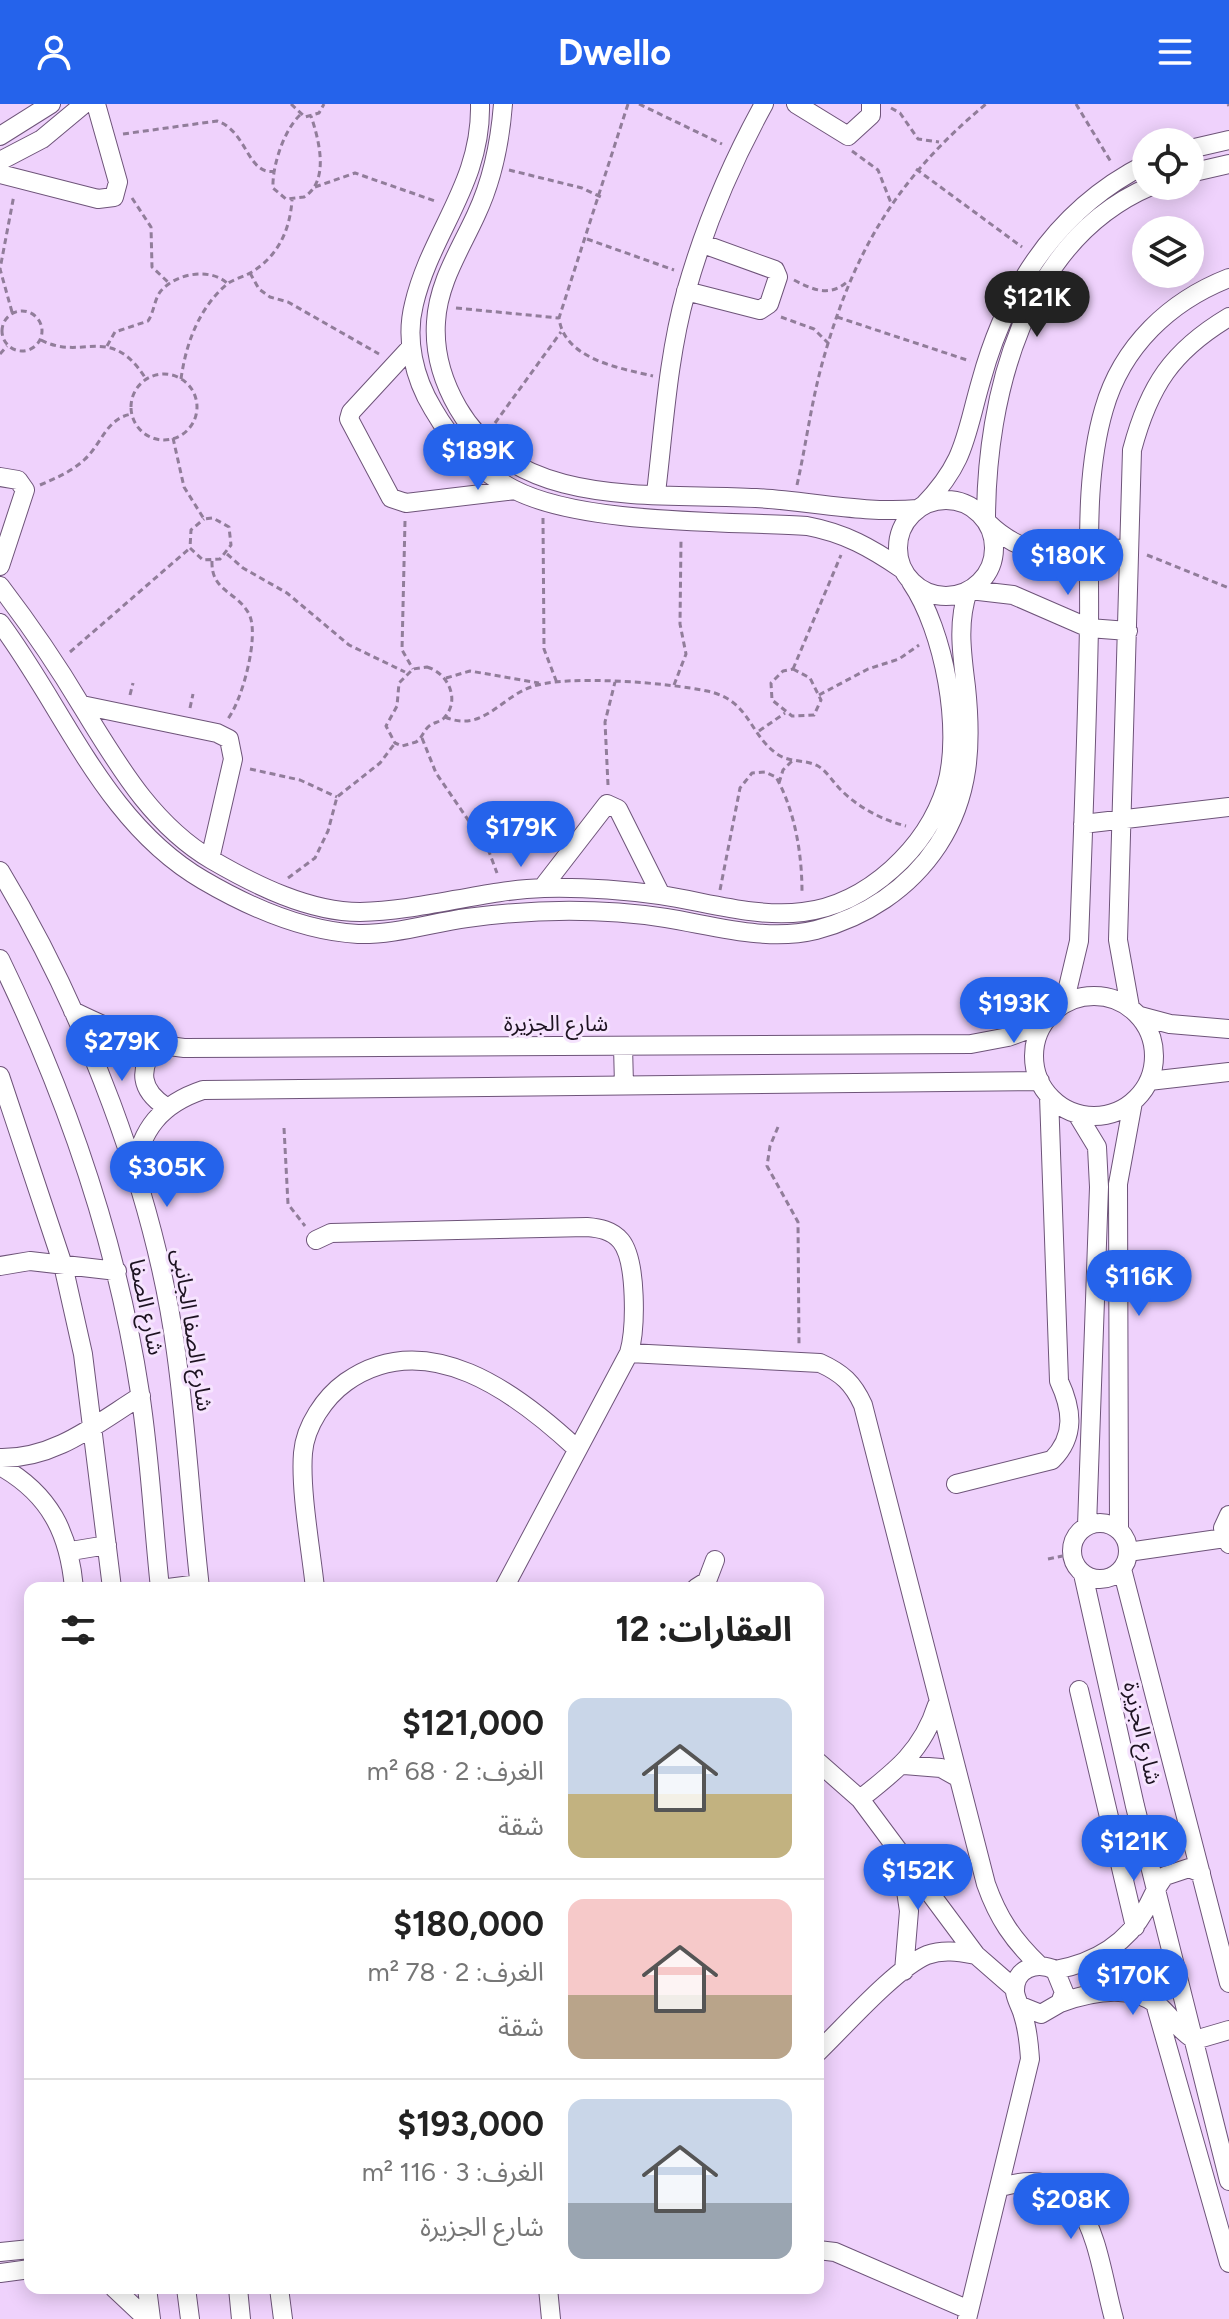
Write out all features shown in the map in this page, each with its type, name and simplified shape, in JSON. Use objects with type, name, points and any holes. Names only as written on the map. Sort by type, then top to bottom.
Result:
[{"type":"street","points":[[0,136],[51,104]]},
{"type":"street","points":[[0,161],[42,139],[84,104]]},
{"type":"street","points":[[9,176],[104,200],[114,197],[118,182],[96,104]]},
{"type":"street","points":[[480,104],[476,154],[455,209],[418,285],[411,313],[411,347],[430,404],[447,433],[468,455],[515,490],[543,502],[599,512],[807,526],[848,537],[939,596],[969,590],[1013,595],[1089,628],[1128,631]]},
{"type":"street","points":[[503,104],[494,166],[478,212],[449,270],[438,306],[436,347],[442,373],[457,407],[482,440],[512,464],[549,481],[602,491],[794,500],[870,510],[921,507],[940,500],[958,501],[973,509],[1004,538],[1023,549],[1044,554],[1129,548]]},
{"type":"street","points":[[656,493],[670,380],[689,284],[740,153],[764,104]]},
{"type":"street","points":[[796,104],[841,135],[854,134],[878,105]]},
{"type":"street","points":[[1204,146],[1229,140]]},
{"type":"street","points":[[1204,170],[1229,164]]},
{"type":"street","points":[[0,586],[82,705],[111,758],[140,796],[177,834],[210,859],[288,896],[359,912],[542,888],[661,895],[717,906],[802,912],[860,892],[892,870],[925,829],[946,787],[951,765],[952,735],[946,681],[935,629],[906,576],[898,542],[908,518],[940,488],[965,447],[998,324],[1036,258],[1074,212],[1132,172]]},
{"type":"street","points":[[0,623],[123,811],[158,847],[198,878],[243,903],[290,921],[359,934],[489,915],[564,910],[651,916],[781,935],[843,922],[876,906],[909,880],[937,846],[965,789],[969,724],[961,629],[969,590],[987,573],[993,561],[994,548],[987,522],[989,458],[999,400],[1018,330],[1040,289],[1065,254],[1097,220],[1132,197]]},
{"type":"street","points":[[689,284],[765,308],[778,277],[772,268],[703,244]]},
{"type":"street","points":[[1064,1004],[1079,941],[1089,549],[1096,451],[1104,407],[1142,337],[1166,311],[1200,289],[1229,278]]},
{"type":"street","points":[[1077,1114],[1097,1116],[1116,1112],[1133,1102],[1149,1081],[1154,1047],[1135,1012],[1118,940],[1132,450],[1142,413],[1167,366],[1197,336],[1229,317]]},
{"type":"street","points":[[411,347],[351,412],[349,419],[388,493],[406,503],[515,490]]},
{"type":"street","points":[[468,455],[482,440]]},
{"type":"street","points":[[0,477],[22,482],[23,496],[0,566]]},
{"type":"street","points":[[82,705],[217,733],[232,745],[231,765],[210,859]]},
{"type":"street","points":[[542,888],[601,808],[614,805],[661,895]]},
{"type":"street","points":[[1083,824],[1229,807]]},
{"type":"street","name":"شارع الصفا الجانبى","points":[[0,871],[29,920],[73,1011],[134,1172],[159,1259],[176,1351],[200,1582]]},
{"type":"street","points":[[288,896],[290,921]]},
{"type":"street","points":[[412,906],[414,928]]},
{"type":"street","name":"شارع الصفا","points":[[0,959],[69,1113],[117,1271],[141,1396],[159,1582]]},
{"type":"street","points":[[956,1484],[1052,1460],[1064,1448],[1071,1426],[1069,1402],[1059,1381],[1044,1088],[1034,1062],[1036,1042],[1043,1024],[1064,1004],[1097,996],[1170,1024],[1229,1029]]},
{"type":"street","name":"شارع الجزيرة","points":[[73,1011],[115,1032],[156,1045],[184,1048],[971,1044],[1008,1037],[1043,1024]]},
{"type":"street","points":[[156,1045],[145,1060],[142,1079],[150,1097],[166,1107]]},
{"type":"street","points":[[623,1046],[624,1085]]},
{"type":"street","points":[[1149,1081],[1229,1072]]},
{"type":"street","points":[[0,1076],[63,1265],[94,1425],[111,1582]]},
{"type":"street","points":[[134,1172],[138,1148],[149,1126],[166,1107],[183,1097],[227,1088],[624,1085],[1044,1088],[1077,1114],[1097,1147],[1099,1187],[1087,1526]]},
{"type":"street","points":[[1125,1560],[1119,1530],[1118,1184],[1133,1102]]},
{"type":"street","points":[[320,1237],[587,1227],[605,1229],[620,1240],[629,1256],[634,1319],[629,1353],[507,1582]]},
{"type":"street","points":[[0,1266],[30,1261],[117,1271]]},
{"type":"street","points":[[629,1353],[820,1363],[839,1372],[854,1386],[863,1405],[957,1777],[997,1915],[1015,1943],[1047,1968],[1064,1992],[1060,2003]]},
{"type":"street","points":[[314,1582],[303,1452],[321,1409],[335,1390],[364,1369],[398,1359],[433,1360],[473,1375],[523,1403],[577,1449]]},
{"type":"street","points":[[0,1458],[44,1453],[70,1442],[141,1396]]},
{"type":"street","points":[[0,1466],[29,1487],[46,1506],[71,1551],[74,1582]]},
{"type":"street","points":[[1119,1530],[1104,1524],[1087,1526],[1075,1538],[1072,1554],[1083,1574],[1108,1578],[1125,1560],[1227,1541],[1223,1528],[1229,1515]]},
{"type":"street","points":[[71,1551],[107,1545]]},
{"type":"street","points":[[705,1582],[715,1560]]},
{"type":"street","name":"شارع الجزيرة","points":[[1125,1560],[1229,1983]]},
{"type":"street","name":"شارع الجزيرة","points":[[1083,1574],[1229,2181]]},
{"type":"street","points":[[1079,1690],[1135,1927]]},
{"type":"street","points":[[860,1799],[904,1765],[919,1746],[938,1702]]},
{"type":"street","points":[[904,1765],[932,1766],[957,1777]]},
{"type":"street","points":[[824,1767],[860,1799],[976,1955],[1018,1997],[1041,2014],[1083,1994],[1108,1991],[1132,1994],[1155,2003],[1195,2040],[1229,2030]]},
{"type":"street","points":[[900,1853],[909,1911],[904,1971]]},
{"type":"street","points":[[824,2251],[835,2252],[968,2315],[1030,2059],[1028,2032],[1018,1997],[1022,1972],[1099,1957],[1135,1927],[1156,1885],[1176,1870],[1201,1873]]},
{"type":"street","points":[[824,2046],[904,1971],[925,1956],[951,1950],[976,1955]]},
{"type":"street","points":[[1155,2003],[1229,2263]]},
{"type":"street","points":[[1001,2187],[1025,2179],[1050,2182],[1071,2195],[1086,2215],[1114,2319]]},
{"type":"street","points":[[0,2252],[24,2250]]},
{"type":"street","points":[[0,2273],[24,2270]]},
{"type":"street","points":[[121,2294],[149,2319]]},
{"type":"street","points":[[147,2294],[149,2319]]},
{"type":"street","points":[[187,2294],[190,2319]]},
{"type":"street","points":[[239,2294],[241,2319]]},
{"type":"street","points":[[280,2294],[283,2319]]},
{"type":"street","points":[[549,2294],[551,2319]]},
{"type":"path","points":[[291,104],[300,115],[311,116],[324,104]]},
{"type":"path","points":[[628,104],[601,197],[559,318],[561,332],[568,344],[602,361],[670,380]]},
{"type":"path","points":[[639,104],[740,153]]},
{"type":"path","points":[[794,500],[829,344],[851,278],[891,203],[916,169],[986,104]]},
{"type":"path","points":[[1076,104],[1132,169]]},
{"type":"path","points":[[878,105],[900,113],[918,139],[942,142]]},
{"type":"path","points":[[300,115],[285,133],[273,188],[278,195],[292,200],[304,197],[315,187],[355,173],[455,209]]},
{"type":"path","points":[[311,116],[319,149],[315,187]]},
{"type":"path","points":[[106,137],[217,121],[240,137],[253,165],[264,172],[276,171]]},
{"type":"path","points":[[841,135],[858,158],[878,170],[891,203]]},
{"type":"path","points":[[494,166],[572,185],[601,197]]},
{"type":"path","points":[[916,169],[1036,258]]},
{"type":"path","points":[[9,176],[0,254],[3,285],[12,312]]},
{"type":"path","points":[[118,182],[144,212],[151,227],[152,267],[170,284]]},
{"type":"path","points":[[181,379],[195,326],[228,284],[250,273],[270,257],[282,241],[292,200]]},
{"type":"path","points":[[587,239],[689,284]]},
{"type":"path","points":[[107,346],[115,332],[148,321],[159,294],[170,284],[204,272],[221,277],[228,284]]},
{"type":"path","points":[[250,273],[259,289],[270,297],[288,302],[396,364]]},
{"type":"path","points":[[778,277],[823,292],[834,290],[851,278]]},
{"type":"path","points":[[438,306],[559,318]]},
{"type":"path","points":[[765,308],[814,329],[829,344]]},
{"type":"path","points":[[12,312],[39,317],[41,340],[30,351],[7,346],[2,340],[2,323],[12,312]]},
{"type":"path","points":[[837,317],[985,366]]},
{"type":"path","points":[[482,440],[561,332]]},
{"type":"path","points":[[41,340],[66,347],[107,346],[130,359],[146,379]]},
{"type":"path","points":[[0,354],[7,346]]},
{"type":"path","points":[[167,374],[181,379],[195,395],[197,405],[191,426],[173,438],[147,435],[132,414],[133,394],[146,379],[167,374]]},
{"type":"path","points":[[23,496],[73,469],[96,448],[113,421],[132,414]]},
{"type":"path","points":[[173,438],[184,487],[204,519]]},
{"type":"path","points":[[543,502],[544,649],[557,683]]},
{"type":"path","points":[[406,503],[402,650],[413,669]]},
{"type":"path","points":[[213,518],[229,527],[231,545],[227,554],[212,561],[195,555],[190,548],[191,530],[204,519],[213,518]]},
{"type":"path","points":[[674,685],[686,654],[680,624],[681,519]]},
{"type":"path","points":[[793,669],[848,537]]},
{"type":"path","points":[[56,665],[190,548]]},
{"type":"path","points":[[1129,548],[1229,588]]},
{"type":"path","points":[[227,554],[243,568],[287,593],[349,645],[407,673]]},
{"type":"path","points":[[212,561],[218,586],[245,608],[253,634],[234,712],[217,733]]},
{"type":"path","points":[[819,695],[860,673],[899,659],[935,629]]},
{"type":"path","points":[[427,667],[446,678],[452,700],[445,717],[427,727],[422,737],[409,745],[395,743],[386,726],[397,706],[399,683],[413,669],[427,667]]},
{"type":"path","points":[[793,669],[810,678],[819,695],[821,706],[814,715],[801,718],[786,713],[769,692],[776,675],[793,669]]},
{"type":"path","points":[[446,678],[470,671],[544,684]]},
{"type":"path","points":[[614,805],[604,743],[615,682]]},
{"type":"path","points":[[445,717],[459,722],[475,721],[520,692],[544,684],[615,682],[674,685],[708,691],[731,700],[749,716],[769,746],[792,761],[820,767],[844,793],[881,818],[925,829]]},
{"type":"path","points":[[759,731],[786,713]]},
{"type":"path","points":[[422,737],[443,785],[488,849],[500,893]]},
{"type":"path","points":[[288,896],[288,878],[306,868],[315,858],[337,797],[380,763],[395,743]]},
{"type":"path","points":[[792,761],[783,770],[779,783],[800,856],[802,912]]},
{"type":"path","points":[[231,765],[300,780],[337,797]]},
{"type":"path","points":[[717,906],[742,782],[752,773],[765,772],[779,783]]},
{"type":"path","points":[[778,1127],[770,1146],[767,1166],[798,1222],[799,1361]]},
{"type":"path","points":[[284,1128],[288,1204],[296,1218],[320,1237]]},
{"type":"path","points":[[1048,1559],[1072,1554]]}]
